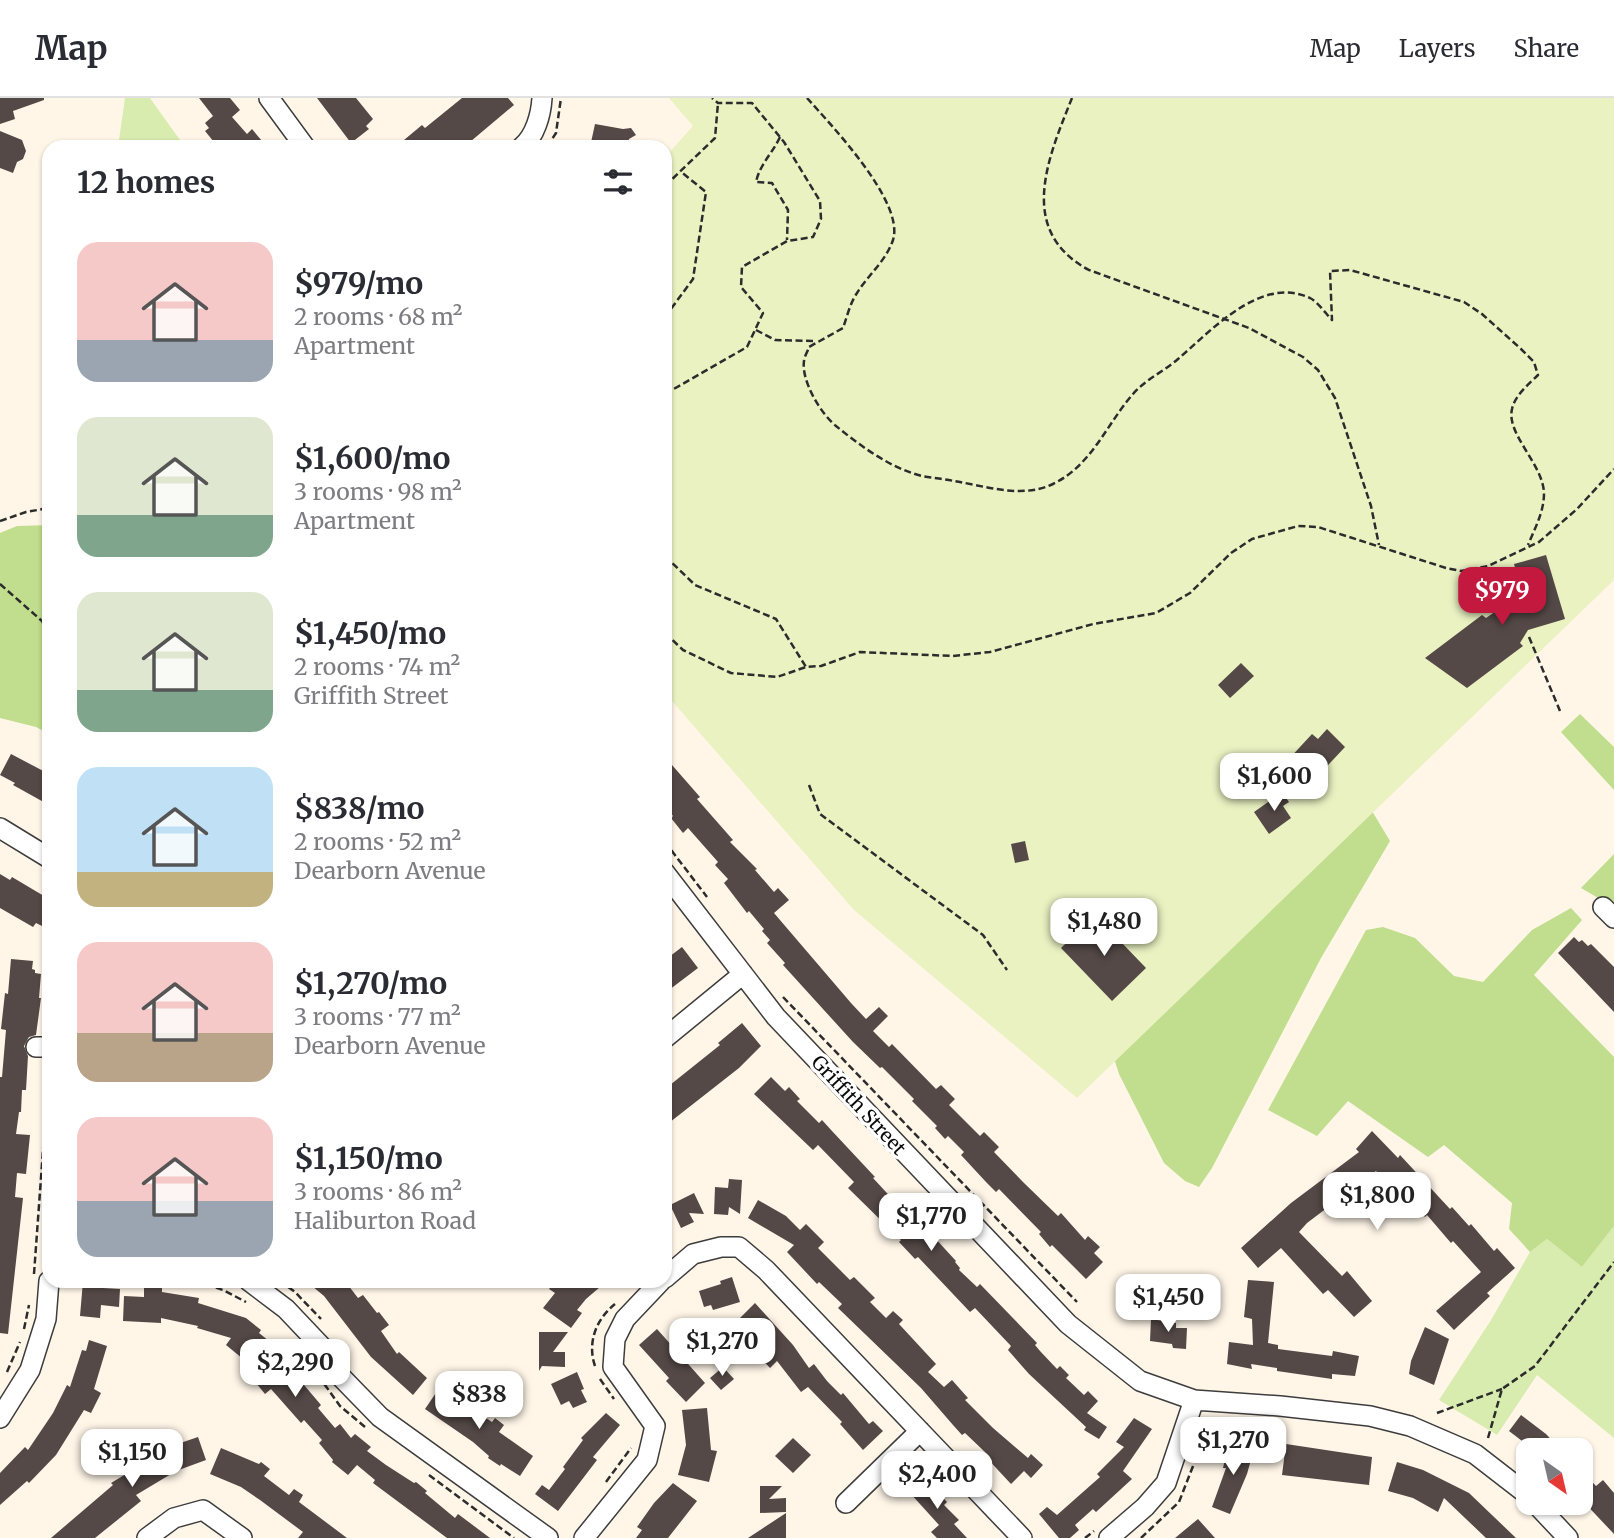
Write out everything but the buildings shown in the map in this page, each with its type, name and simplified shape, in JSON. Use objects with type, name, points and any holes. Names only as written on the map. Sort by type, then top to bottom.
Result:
[{"type":"street","points":[[269,98],[300,140]]},
{"type":"street","points":[[531,140],[542,98]]},
{"type":"street","points":[[0,828],[42,854]]},
{"type":"street","name":"Griffith Street","points":[[672,882],[776,1017],[1068,1324],[1140,1381],[1195,1400],[1370,1416],[1410,1426],[1475,1454],[1516,1486]]},
{"type":"street","points":[[672,1032],[743,974]]},
{"type":"street","points":[[672,1272],[693,1254],[721,1247],[739,1247],[766,1270],[1022,1538]]},
{"type":"street","points":[[0,1418],[30,1370],[46,1319],[42,1288]]},
{"type":"street","points":[[261,1288],[322,1347],[342,1378],[380,1416],[548,1538]]},
{"type":"street","points":[[584,1538],[647,1460],[655,1426],[613,1367],[615,1339],[625,1319],[654,1288]]},
{"type":"street","points":[[1102,1534],[1145,1507],[1166,1483],[1195,1400]]},
{"type":"street","points":[[846,1503],[920,1431]]},
{"type":"street","points":[[147,1538],[174,1518],[203,1510],[242,1538]]},
{"type":"street","points":[[1547,1516],[1568,1538]]},
{"type":"path","points":[[552,140],[556,133],[561,98]]},
{"type":"path","points":[[672,390],[747,347],[763,313],[741,287],[742,267],[787,241],[813,237],[821,219],[820,201],[780,137],[752,103],[718,103],[712,98]]},
{"type":"path","points":[[807,98],[863,163],[892,214],[894,237],[887,254],[855,295],[844,328],[809,347],[804,361],[805,376],[818,407],[834,424],[888,462],[913,474],[1015,491],[1036,490],[1054,484],[1078,467],[1094,449],[1131,396],[1145,381],[1175,361],[1223,319],[1265,295],[1281,292],[1311,299],[1332,320],[1330,271],[1350,270],[1464,302],[1482,314],[1534,362],[1538,375],[1518,396],[1511,409],[1513,425],[1537,466],[1544,492],[1541,516],[1528,545]]},
{"type":"path","points":[[1072,98],[1046,169],[1043,201],[1045,218],[1057,245],[1072,261],[1089,270],[1260,334],[1303,358],[1318,370],[1335,398],[1371,506],[1380,547]]},
{"type":"path","points":[[672,179],[715,138],[718,103]]},
{"type":"path","points":[[780,137],[773,153],[760,166],[755,182],[772,183],[788,210],[787,241]]},
{"type":"path","points":[[672,308],[693,279],[706,192],[680,171]]},
{"type":"path","points":[[756,330],[775,340],[819,341]]},
{"type":"path","points":[[672,640],[683,650],[731,673],[777,677],[806,667],[821,666],[860,652],[953,656],[990,652],[1093,624],[1156,613],[1190,593],[1231,553],[1252,539],[1298,526],[1318,527],[1461,571],[1488,566],[1539,542],[1577,509],[1614,469]]},
{"type":"path","points":[[0,522],[42,509]]},
{"type":"path","points":[[672,563],[695,585],[776,619],[806,667]]},
{"type":"path","points":[[0,584],[42,621]]},
{"type":"path","points":[[1529,638],[1560,711]]},
{"type":"path","points":[[809,785],[820,814],[983,935],[1007,970]]},
{"type":"path","points":[[672,851],[713,905]]},
{"type":"path","points":[[783,997],[1077,1302]]},
{"type":"path","points":[[41,1278],[42,1252]]},
{"type":"path","points":[[1437,1413],[1502,1389],[1535,1366],[1614,1262]]},
{"type":"path","points":[[288,1288],[327,1326]]},
{"type":"path","points":[[4,1377],[22,1336],[30,1300]]},
{"type":"path","points":[[616,1302],[595,1329],[592,1344],[593,1361],[601,1383],[619,1404]]},
{"type":"path","points":[[1488,1438],[1502,1389]]},
{"type":"path","points":[[605,1482],[636,1441]]},
{"type":"path","points":[[1085,1538],[1102,1534]]},
{"type":"green space","points":[[125,98],[150,98],[180,140],[119,140]]},
{"type":"green space","points":[[669,98],[1614,98],[1614,580],[1077,1098],[854,910],[672,701],[672,149],[693,126]]},
{"type":"green space","points":[[42,525],[42,730],[0,718],[0,533],[17,526]]},
{"type":"green space","points":[[1580,714],[1614,747],[1614,790],[1561,732]]},
{"type":"green space","points":[[1372,811],[1390,841],[1321,958],[1212,1168],[1199,1187],[1185,1181],[1164,1163],[1119,1074],[1104,1027]]},
{"type":"green space","points":[[1614,854],[1614,902],[1605,902],[1581,888]]},
{"type":"green space","points":[[1571,908],[1582,920],[1534,975],[1614,1057],[1614,1226],[1582,1267],[1547,1239],[1530,1252],[1509,1229],[1512,1203],[1444,1145],[1428,1157],[1348,1101],[1317,1136],[1268,1110],[1366,930],[1383,927],[1415,938],[1454,976],[1483,982],[1532,930]]},
{"type":"green space","points":[[1614,1226],[1614,1438],[1537,1375],[1497,1435],[1439,1400],[1491,1320],[1530,1252],[1547,1239],[1582,1267]]}]
